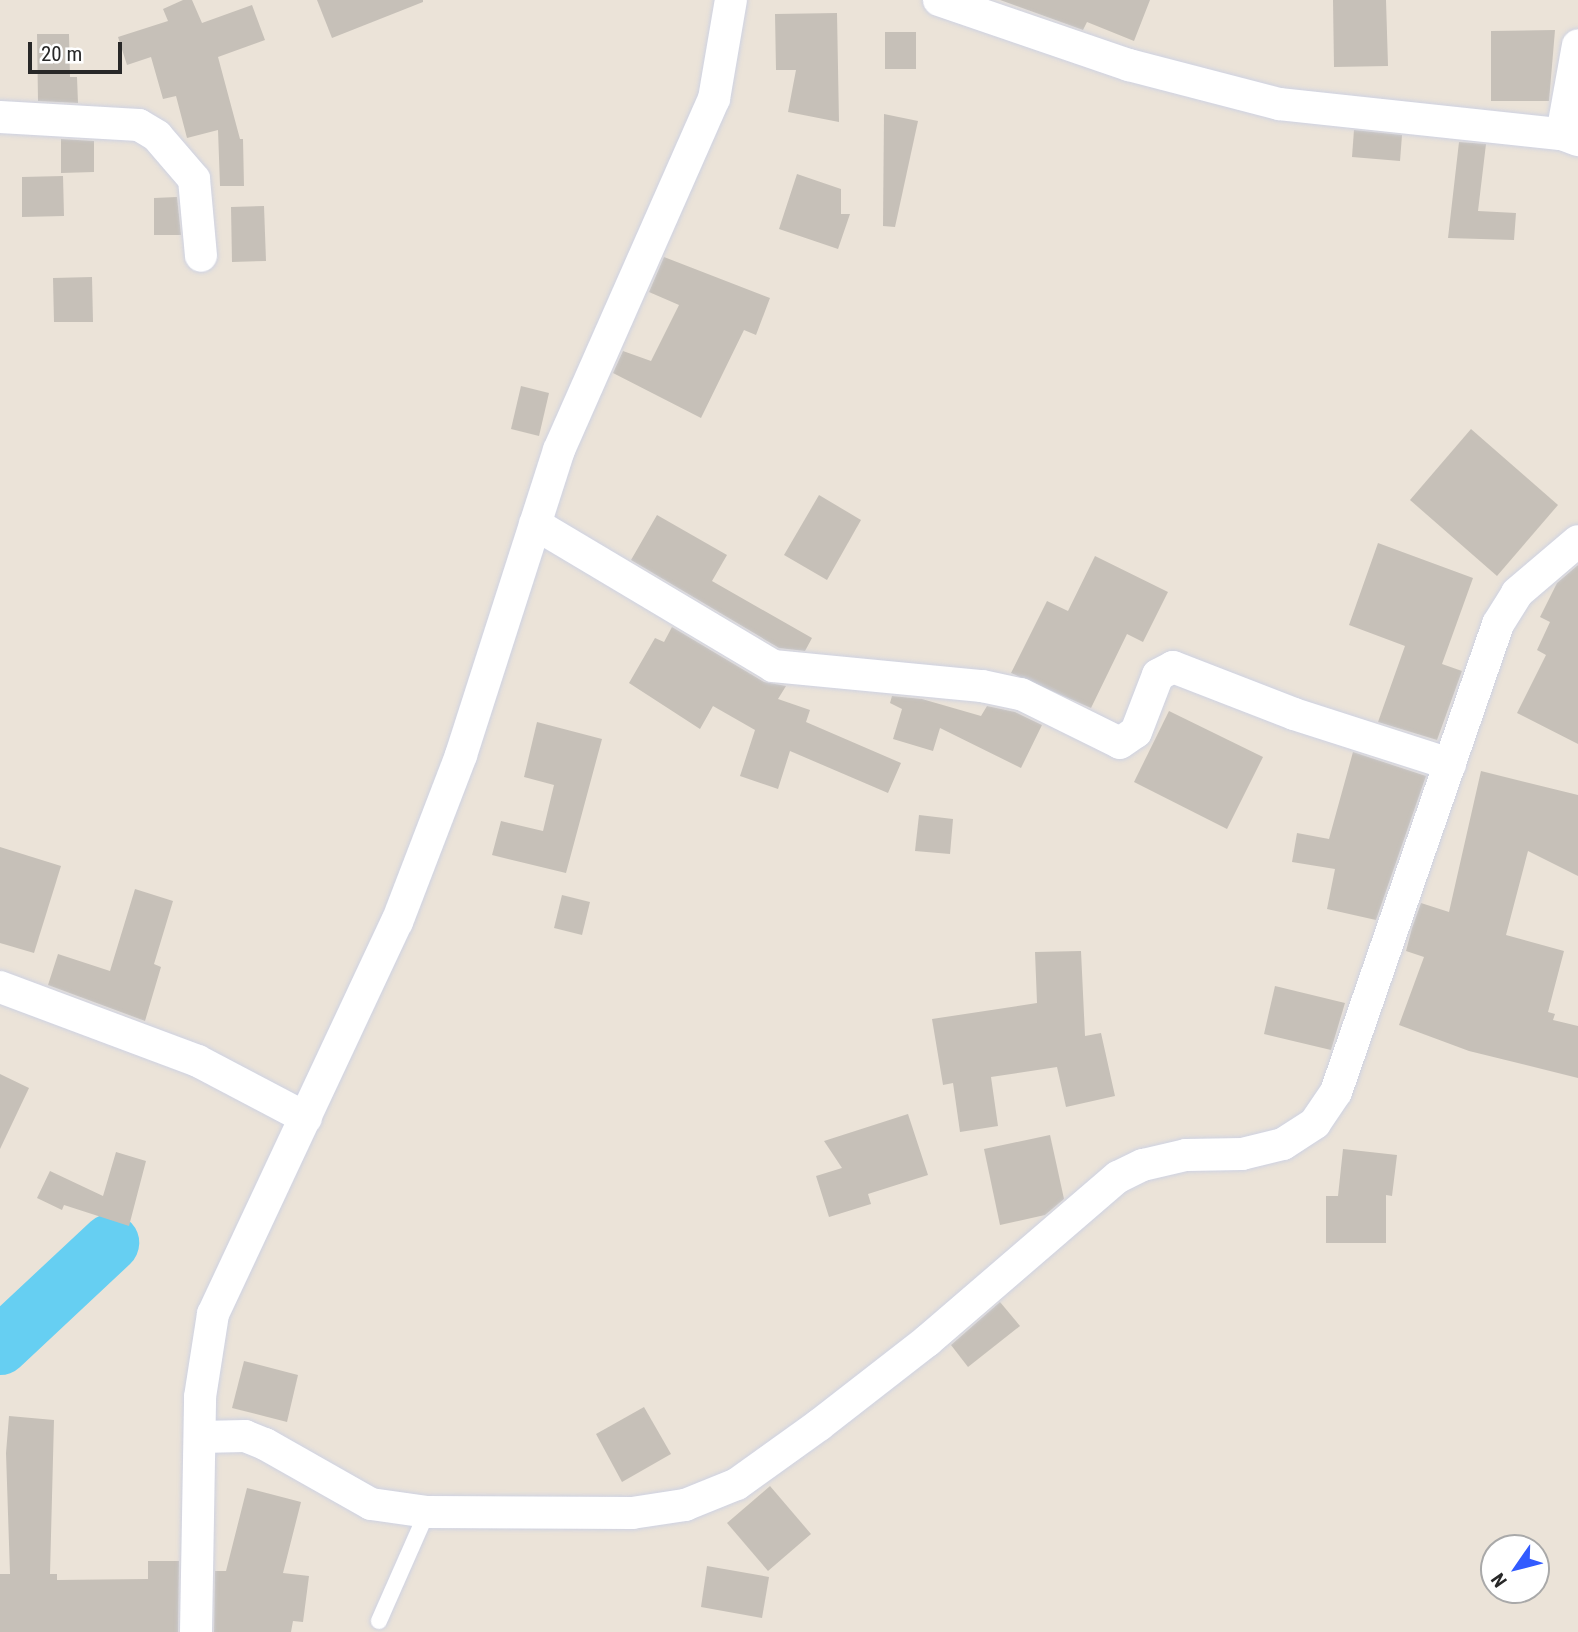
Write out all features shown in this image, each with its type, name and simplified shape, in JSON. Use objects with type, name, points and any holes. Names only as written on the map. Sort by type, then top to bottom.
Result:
[{"type":"street","points":[[196,1632],[204,1349],[213,1314],[397,922],[461,755],[559,450],[714,99],[732,0]]},
{"type":"street","points":[[939,0],[1129,65],[1279,104],[1570,137],[1578,44]]},
{"type":"street","points":[[0,117],[139,125],[157,136],[194,178],[201,256]]},
{"type":"street","points":[[535,524],[598,558],[773,666],[982,686],[1021,694],[1121,743],[1136,732],[1158,676],[1173,667],[1294,715],[1450,764]]},
{"type":"street","points":[[200,1437],[245,1436],[370,1504],[427,1512],[632,1513],[685,1505],[737,1483],[927,1341],[1118,1177],[1143,1165],[1186,1155],[1242,1154],[1283,1144],[1315,1123],[1336,1092],[1498,624],[1517,593],[1578,541]]},
{"type":"street","points":[[0,987],[198,1061],[306,1118]]},
{"type":"lane","points":[[379,1621],[427,1512]]},
{"type":"building","points":[[183,0],[192,0],[202,23],[252,5],[265,40],[218,57],[240,139],[243,139],[244,186],[220,186],[218,130],[187,138],[176,96],[163,99],[151,57],[127,65],[118,37],[168,21],[163,9]]},
{"type":"building","points":[[317,0],[423,0],[423,2],[332,38]]},
{"type":"building","points":[[1000,0],[1150,0],[1134,41],[1087,22],[1083,30]]},
{"type":"building","points":[[1333,0],[1386,0],[1388,66],[1334,67]]},
{"type":"building","points":[[837,13],[839,122],[788,112],[796,70],[776,70],[775,14]]},
{"type":"building","points":[[1555,30],[1549,101],[1491,101],[1491,31]]},
{"type":"building","points":[[885,32],[916,32],[916,69],[885,69]]},
{"type":"building","points":[[37,34],[69,34],[70,77],[77,77],[78,103],[38,101]]},
{"type":"building","points":[[884,114],[918,121],[895,227],[883,226]]},
{"type":"building","points":[[1354,130],[1402,135],[1400,161],[1352,157]]},
{"type":"building","points":[[61,139],[94,141],[94,172],[61,173]]},
{"type":"building","points":[[1459,142],[1486,144],[1478,211],[1516,213],[1514,240],[1448,238]]},
{"type":"building","points":[[797,174],[841,189],[841,214],[850,214],[838,249],[779,229]]},
{"type":"building","points":[[63,176],[64,216],[22,217],[22,177]]},
{"type":"building","points":[[177,197],[181,235],[154,235],[154,198]]},
{"type":"building","points":[[264,206],[266,261],[232,262],[231,207]]},
{"type":"building","points":[[664,257],[770,298],[756,335],[744,330],[701,418],[613,373],[623,351],[651,361],[679,305],[649,292]]},
{"type":"building","points":[[92,277],[93,322],[54,322],[53,278]]},
{"type":"building","points":[[521,386],[549,393],[539,436],[511,429]]},
{"type":"building","points":[[1471,429],[1558,505],[1497,576],[1410,500]]},
{"type":"building","points":[[819,495],[861,520],[827,580],[784,555]]},
{"type":"building","points":[[657,515],[727,555],[712,581],[812,638],[805,651],[779,648],[631,560]]},
{"type":"building","points":[[1378,543],[1473,578],[1442,664],[1462,671],[1437,740],[1378,722],[1405,646],[1349,625]]},
{"type":"building","points":[[1095,556],[1168,592],[1143,642],[1127,634],[1091,708],[1011,673],[1047,601],[1068,611]]},
{"type":"building","points":[[1578,565],[1578,744],[1517,713],[1546,655],[1537,650],[1550,622],[1540,617],[1557,583]]},
{"type":"building","points":[[672,627],[764,682],[786,686],[778,699],[810,710],[806,722],[901,763],[888,793],[790,751],[778,789],[740,776],[755,730],[713,706],[700,729],[629,683],[655,638],[664,642]]},
{"type":"building","points":[[892,696],[922,699],[981,716],[987,706],[1015,712],[1042,725],[1021,768],[940,728],[933,751],[893,739],[902,709],[890,703]]},
{"type":"building","points":[[1169,711],[1263,757],[1227,829],[1134,782]]},
{"type":"building","points":[[537,722],[602,739],[566,873],[492,855],[501,821],[543,831],[554,785],[524,777]]},
{"type":"building","points":[[1353,752],[1426,776],[1376,920],[1327,909],[1335,869],[1292,862],[1297,833],[1329,839]]},
{"type":"building","points":[[1481,771],[1578,795],[1578,876],[1528,851],[1506,935],[1564,951],[1548,1012],[1555,1014],[1553,1020],[1578,1026],[1578,1078],[1469,1051],[1399,1025],[1424,957],[1406,951],[1412,928],[1421,903],[1449,912]]},
{"type":"building","points":[[919,815],[953,819],[950,854],[915,851]]},
{"type":"building","points":[[0,847],[61,866],[34,953],[0,943]]},
{"type":"building","points":[[135,889],[173,901],[154,964],[161,967],[145,1021],[48,985],[58,954],[110,971]]},
{"type":"building","points":[[562,895],[590,902],[582,935],[554,928]]},
{"type":"building","points":[[1081,951],[1085,1036],[1101,1033],[1115,1096],[1066,1107],[1057,1067],[991,1077],[998,1126],[960,1132],[953,1083],[943,1085],[932,1019],[1037,1003],[1035,952]]},
{"type":"building","points":[[1275,986],[1345,1003],[1331,1050],[1264,1034]]},
{"type":"building","points":[[0,1074],[29,1088],[0,1149]]},
{"type":"building","points":[[908,1114],[928,1175],[868,1194],[871,1204],[829,1217],[816,1176],[842,1168],[824,1141]]},
{"type":"building","points":[[1050,1135],[1064,1199],[1045,1215],[1000,1225],[984,1149]]},
{"type":"building","points":[[1343,1149],[1397,1155],[1392,1196],[1386,1195],[1386,1243],[1326,1243],[1326,1196],[1338,1196]]},
{"type":"building","points":[[116,1152],[146,1161],[129,1226],[64,1205],[62,1210],[37,1198],[50,1171],[103,1196]]},
{"type":"building","points":[[1000,1302],[1020,1326],[968,1367],[951,1345]]},
{"type":"building","points":[[244,1361],[298,1375],[287,1422],[232,1408]]},
{"type":"building","points":[[644,1407],[671,1454],[622,1482],[596,1434]]},
{"type":"building","points":[[9,1416],[54,1420],[50,1574],[57,1574],[57,1580],[148,1579],[148,1561],[179,1561],[178,1632],[0,1632],[0,1574],[10,1574],[6,1453]]},
{"type":"building","points":[[770,1486],[811,1534],[768,1571],[727,1523]]},
{"type":"building","points":[[247,1488],[301,1502],[283,1573],[309,1576],[303,1622],[293,1621],[291,1632],[214,1632],[215,1571],[226,1571]]},
{"type":"building","points":[[707,1566],[769,1577],[762,1618],[701,1607]]},
{"type":"waterway","points":[[0,1346],[110,1243]]}]
